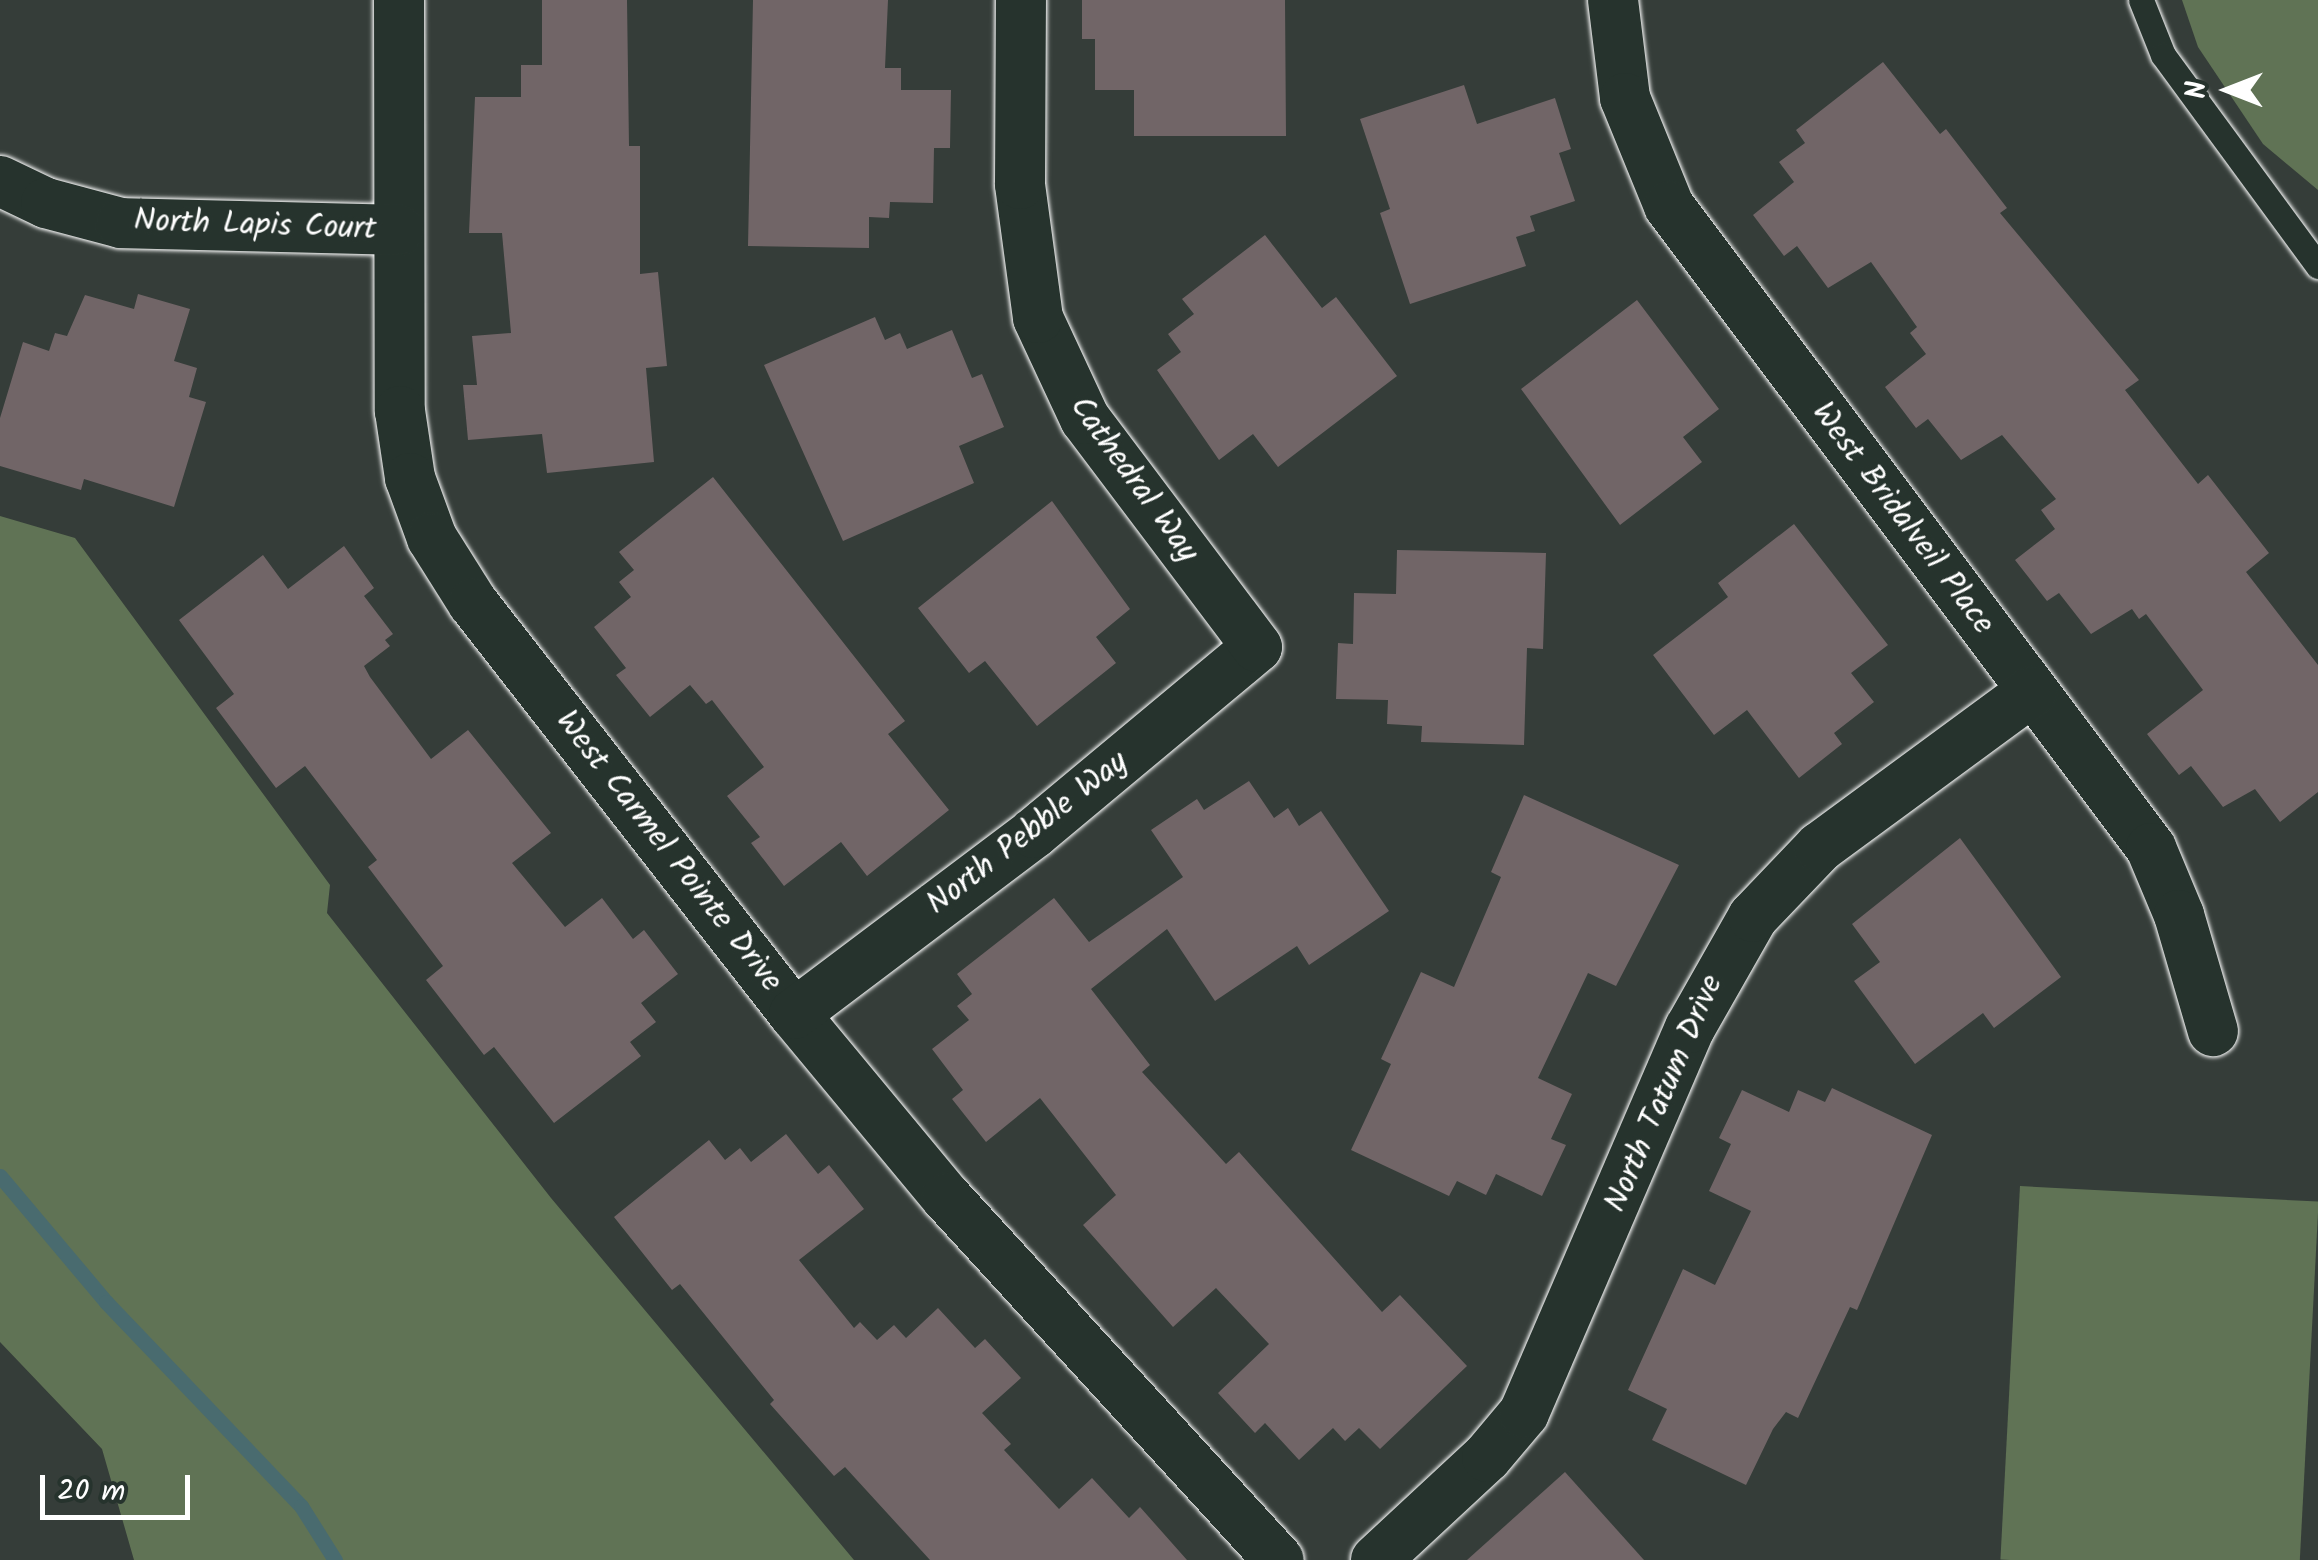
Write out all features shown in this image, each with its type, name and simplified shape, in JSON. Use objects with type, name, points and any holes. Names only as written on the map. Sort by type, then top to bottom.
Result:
[{"type":"street","name":"West Carmel Pointe Drive","points":[[398,0],[400,411],[410,478],[432,538],[472,603],[794,1014],[947,1198],[1279,1560]]},
{"type":"street","name":"Cathedral Way","points":[[1021,0],[1020,184],[1026,256],[1050,351],[1111,457],[1257,647]]},
{"type":"street","name":"West Bridalveil Place","points":[[1613,0],[1625,98],[1670,206],[2151,848],[2179,915],[2212,1031]]},
{"type":"street","name":"North Lapis Court","points":[[0,181],[46,204],[121,223],[398,230]]},
{"type":"street","name":"North Pebble Way","points":[[794,1014],[1034,833],[1257,647]]},
{"type":"street","name":"North Tatum Drive","points":[[1376,1560],[1487,1457],[1524,1413],[1690,1028],[1752,917],[1820,847],[2032,691]]},
{"type":"lane","points":[[2141,0],[2163,55],[2318,266]]},
{"type":"green space","points":[[2182,0],[2318,0],[2318,190],[2263,144],[2198,47]]},
{"type":"green space","points":[[0,516],[75,538],[330,885],[327,913],[551,1198],[854,1560],[134,1560],[102,1449],[0,1342]]},
{"type":"green space","points":[[2020,1186],[2318,1202],[2300,1560],[2000,1559]]},
{"type":"building","points":[[542,0],[627,0],[629,146],[640,146],[640,274],[658,272],[667,366],[646,368],[654,462],[547,473],[542,434],[468,440],[463,385],[477,385],[472,336],[511,333],[502,233],[469,233],[475,97],[521,97],[521,65],[542,65]]},
{"type":"building","points":[[753,0],[888,0],[885,68],[901,68],[901,90],[951,90],[950,148],[934,148],[933,203],[890,202],[889,218],[869,217],[869,248],[748,246]]},
{"type":"building","points":[[1082,0],[1285,0],[1286,136],[1134,136],[1134,90],[1095,90],[1095,39],[1082,39]]},
{"type":"building","points":[[1883,62],[1940,134],[1946,129],[2007,208],[2000,213],[2139,380],[2125,390],[2198,484],[2208,475],[2269,553],[2246,572],[2318,665],[2318,792],[2280,822],[2255,789],[2223,807],[2191,766],[2179,775],[2147,734],[2203,690],[2146,614],[2139,619],[2132,609],[2091,634],[2059,593],[2047,601],[2015,560],[2055,529],[2041,510],[2056,499],[2002,435],[1961,460],[1928,419],[1916,428],[1885,387],[1926,354],[1910,333],[1917,327],[1871,262],[1828,288],[1797,246],[1784,256],[1753,215],[1794,182],[1779,162],[1805,143],[1796,130]]},
{"type":"building","points":[[1464,85],[1477,124],[1555,98],[1571,149],[1559,153],[1575,201],[1530,216],[1535,231],[1516,237],[1526,266],[1410,304],[1380,213],[1390,209],[1360,119]]},
{"type":"building","points":[[1265,235],[1322,308],[1336,297],[1397,376],[1278,467],[1253,434],[1219,460],[1157,370],[1181,352],[1168,334],[1194,314],[1182,299]]},
{"type":"building","points":[[138,294],[190,309],[174,361],[197,368],[189,397],[206,402],[174,507],[84,479],[81,490],[0,466],[0,418],[23,342],[49,351],[55,333],[67,336],[85,295],[134,309]]},
{"type":"building","points":[[1637,300],[1719,409],[1683,437],[1702,462],[1620,525],[1521,389]]},
{"type":"building","points":[[875,317],[885,340],[900,333],[907,349],[952,330],[972,378],[982,374],[1004,427],[959,446],[974,483],[843,541],[764,365]]},
{"type":"building","points":[[713,477],[905,721],[888,734],[949,810],[867,876],[841,842],[784,886],[751,843],[760,837],[727,796],[764,767],[712,700],[706,704],[690,685],[650,717],[616,675],[626,668],[594,627],[631,597],[619,582],[634,570],[619,552]]},
{"type":"building","points":[[1052,501],[1130,609],[1096,637],[1116,663],[1037,726],[985,661],[969,673],[918,608]]},
{"type":"building","points":[[1794,524],[1888,645],[1851,673],[1874,702],[1834,733],[1842,744],[1799,778],[1747,710],[1714,735],[1653,655],[1728,597],[1718,583]]},
{"type":"building","points":[[344,546],[374,588],[364,596],[393,634],[385,640],[390,646],[364,666],[370,677],[431,759],[468,730],[551,833],[512,863],[565,927],[602,898],[633,939],[644,930],[678,974],[641,1003],[656,1022],[630,1042],[641,1056],[554,1123],[494,1047],[484,1055],[426,980],[443,966],[368,867],[377,860],[305,766],[276,788],[216,708],[234,694],[179,620],[263,555],[288,589]]},
{"type":"building","points":[[1397,550],[1546,553],[1543,649],[1527,648],[1524,745],[1421,742],[1422,726],[1387,724],[1388,700],[1336,699],[1338,643],[1353,644],[1354,593],[1396,594]]},
{"type":"building","points":[[1249,781],[1274,818],[1288,808],[1299,826],[1321,811],[1389,911],[1309,965],[1297,946],[1215,1001],[1167,929],[1091,989],[1150,1065],[1142,1072],[1226,1164],[1239,1152],[1382,1312],[1400,1295],[1467,1366],[1380,1449],[1359,1428],[1345,1441],[1333,1428],[1299,1460],[1265,1423],[1255,1433],[1218,1393],[1269,1344],[1216,1288],[1173,1327],[1083,1225],[1116,1195],[1040,1098],[986,1142],[952,1099],[963,1090],[932,1049],[969,1020],[957,1006],[972,994],[957,974],[1054,898],[1089,942],[1183,877],[1151,830],[1197,799],[1204,810]]},
{"type":"building","points":[[1524,795],[1679,865],[1616,986],[1588,973],[1538,1078],[1572,1094],[1551,1139],[1566,1145],[1542,1196],[1496,1174],[1486,1195],[1457,1181],[1449,1196],[1351,1150],[1391,1064],[1381,1059],[1421,972],[1454,987],[1501,877],[1491,872]]},
{"type":"building","points":[[1960,838],[2061,977],[1994,1028],[1983,1013],[1915,1064],[1854,981],[1880,962],[1852,924]]},
{"type":"building","points":[[1832,1088],[1932,1135],[1857,1310],[1850,1307],[1798,1418],[1786,1412],[1773,1429],[1746,1485],[1652,1440],[1667,1409],[1628,1390],[1683,1269],[1715,1285],[1751,1211],[1709,1191],[1731,1144],[1719,1138],[1742,1090],[1789,1112],[1798,1090],[1825,1102]]},
{"type":"building","points":[[786,1134],[818,1174],[829,1165],[864,1209],[799,1260],[854,1328],[860,1322],[877,1340],[894,1325],[906,1338],[938,1308],[975,1348],[985,1339],[1021,1378],[982,1413],[1011,1444],[1004,1450],[1059,1509],[1092,1478],[1129,1518],[1140,1507],[1187,1560],[930,1560],[845,1467],[834,1476],[770,1404],[774,1400],[680,1284],[672,1290],[614,1217],[709,1140],[725,1160],[740,1148],[751,1162]]},
{"type":"building","points":[[1565,1472],[1644,1560],[1467,1560]]},
{"type":"waterway","points":[[0,1176],[106,1302],[301,1506],[335,1560]]}]
